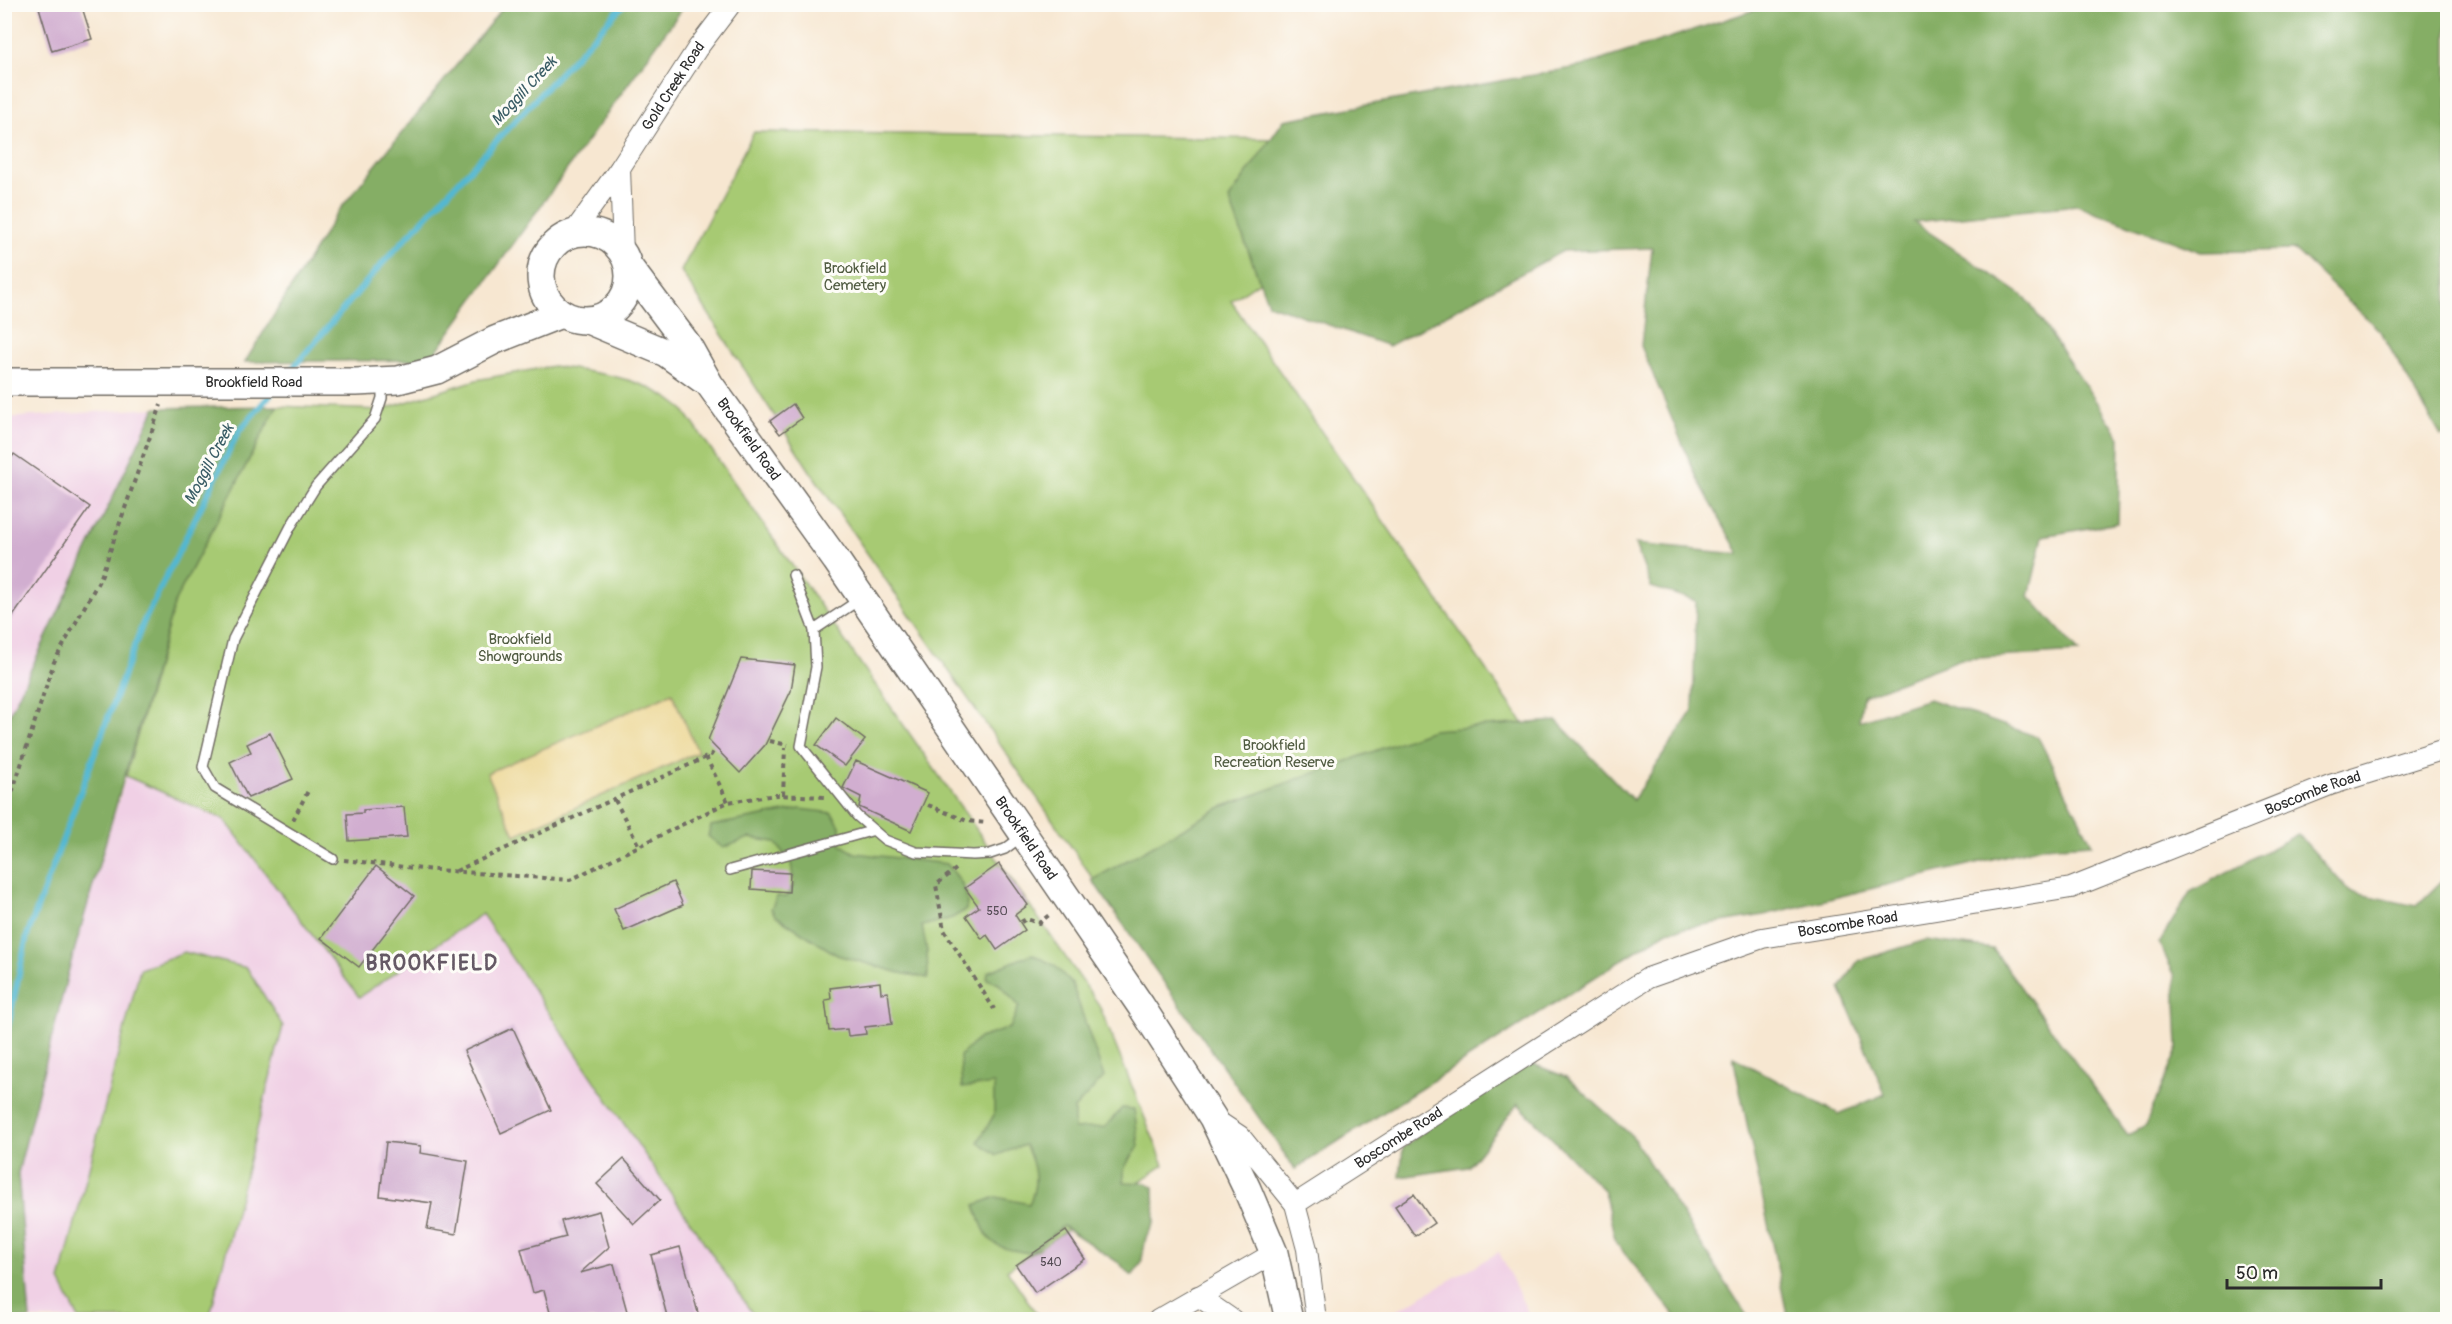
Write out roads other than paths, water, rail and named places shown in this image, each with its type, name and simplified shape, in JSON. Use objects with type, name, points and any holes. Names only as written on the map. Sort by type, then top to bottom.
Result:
[{"type":"main road","points":[[587,232],[602,235],[614,242],[626,261],[629,282],[625,296],[616,308],[590,321],[575,320],[561,314],[550,304],[543,291],[541,269],[549,249],[560,239],[573,233],[587,232]]},
{"type":"main road","name":"Brookfield Road","points":[[626,261],[687,344],[710,385],[861,598],[1141,1006],[1213,1119],[1247,1189],[1274,1253],[1289,1320]]},
{"type":"main road","name":"Brookfield Road","points":[[495,340],[543,291]]},
{"type":"main road","name":"Brookfield Road","points":[[4,382],[201,383],[398,380],[437,370],[495,340],[561,314]]},
{"type":"main road","name":"Brookfield Road","points":[[590,321],[666,353],[710,385]]},
{"type":"street","name":"Gold Creek Road","points":[[573,233],[731,4]]},
{"type":"street","points":[[620,168],[626,261]]},
{"type":"street","name":"Boscombe Road","points":[[1295,1204],[1648,978],[1762,938],[2071,888],[2330,785],[2448,748]]},
{"type":"street","points":[[1213,1119],[1240,1136],[1295,1204],[1307,1249],[1316,1320]]},
{"type":"street","points":[[1158,1320],[1274,1253]]},
{"type":"street","points":[[1198,1296],[1233,1320]]},
{"type":"lane","points":[[333,859],[214,788],[203,767],[233,639],[291,525],[316,486],[375,419],[382,398],[369,381]]},
{"type":"lane","points":[[793,575],[814,630],[816,667],[801,746],[871,831],[885,840],[915,852],[973,855],[990,854],[1005,849],[1023,836]]},
{"type":"lane","points":[[814,630],[861,598]]},
{"type":"lane","points":[[730,870],[871,831]]},
{"type":"waterway","name":"Moggill Creek","points":[[287,375],[380,266],[624,4]]},
{"type":"waterway","name":"Moggill Creek","points":[[4,1045],[27,936],[143,623],[239,431],[275,389]]},
{"type":"district","name":"BROOKFIELD","points":[[432,963]]},
{"type":"park label","name":"Brookfield Cemetery","points":[[855,276]]},
{"type":"park label","name":"Brookfield Showgrounds","points":[[520,648]]},
{"type":"park label","name":"Brookfield Recreation Reserve","points":[[1274,754]]}]
